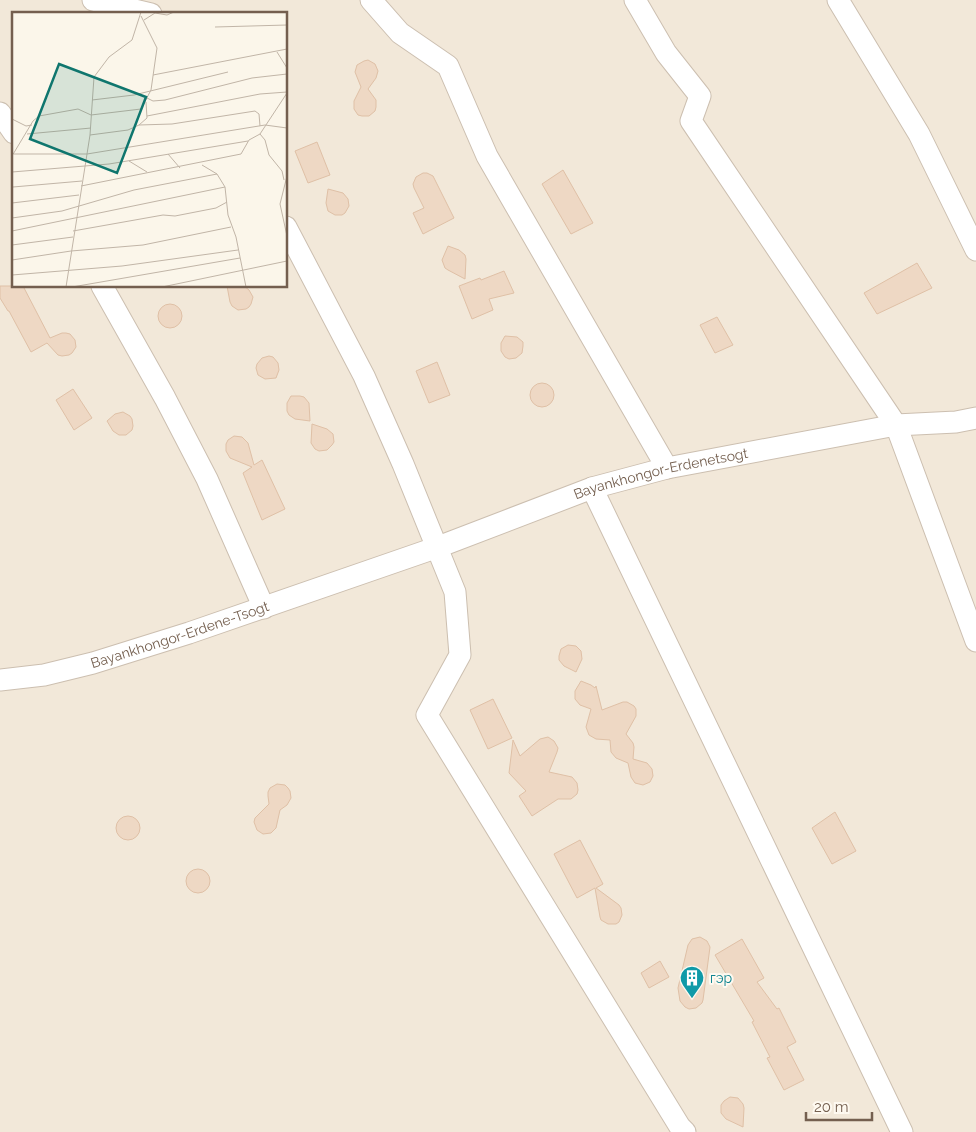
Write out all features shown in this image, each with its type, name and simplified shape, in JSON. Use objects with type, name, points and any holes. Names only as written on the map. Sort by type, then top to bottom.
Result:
[{"type":"street","points":[[92,0],[143,12]]},
{"type":"street","points":[[371,0],[400,33],[448,66],[488,156],[667,468]]},
{"type":"street","points":[[635,0],[666,53],[700,96],[691,121],[896,425],[976,641]]},
{"type":"street","points":[[838,0],[920,134],[976,250]]},
{"type":"street","points":[[0,114],[12,130]]},
{"type":"street","points":[[288,231],[364,376],[404,464],[455,592],[460,655],[427,715],[669,1110],[685,1132]]},
{"type":"street","points":[[103,288],[165,398],[207,479],[264,608]]},
{"type":"street","name":"Bayankhongor-Erdenetsogt","points":[[356,576],[592,488],[667,468],[896,425],[956,422],[976,418]]},
{"type":"street","points":[[592,488],[902,1132]]},
{"type":"street","name":"Bayankhongor-Erdene-Tsogt","points":[[0,680],[44,675],[93,663],[181,636],[356,576]]},
{"type":"shaded area","points":[[0,0],[976,0],[976,1132],[0,1132]]},
{"type":"building","points":[[368,60],[375,64],[378,71],[376,78],[368,89],[376,100],[376,107],[375,111],[369,116],[362,116],[358,115],[354,109],[354,101],[361,87],[355,72],[357,65]]},
{"type":"building","points":[[317,142],[330,175],[308,183],[295,151]]},
{"type":"building","points":[[563,170],[593,223],[571,234],[542,184]]},
{"type":"building","points":[[423,173],[433,176],[454,218],[423,234],[413,213],[424,208],[413,184],[416,177]]},
{"type":"building","points":[[328,189],[343,193],[348,199],[349,206],[342,215],[335,215],[328,211],[326,203]]},
{"type":"building","points":[[448,246],[459,250],[465,255],[465,279],[445,268],[442,260]]},
{"type":"building","points":[[917,263],[932,288],[877,314],[864,293]]},
{"type":"building","points":[[504,271],[514,293],[489,299],[493,310],[472,319],[459,286]]},
{"type":"building","points":[[0,286],[24,288],[50,338],[66,333],[70,334],[75,340],[76,347],[72,353],[62,356],[58,355],[47,343],[31,352],[0,298]]},
{"type":"building","points":[[227,288],[246,288],[253,297],[251,304],[246,309],[238,310],[230,302]]},
{"type":"building","points":[[170,304],[178,308],[182,316],[178,324],[170,328],[162,324],[158,316],[162,308]]},
{"type":"building","points":[[717,317],[733,345],[715,353],[700,325]]},
{"type":"building","points":[[505,336],[517,337],[523,342],[522,353],[516,358],[509,359],[501,351],[501,343]]},
{"type":"building","points":[[273,357],[278,363],[279,370],[276,378],[265,379],[258,375],[256,368],[262,358]]},
{"type":"building","points":[[437,362],[450,395],[429,403],[416,371]]},
{"type":"building","points":[[542,383],[550,387],[554,395],[550,403],[542,407],[534,403],[530,395],[534,387]]},
{"type":"building","points":[[73,389],[92,418],[74,430],[56,400]]},
{"type":"building","points":[[291,396],[304,397],[309,403],[310,421],[295,419],[289,415],[287,403]]},
{"type":"building","points":[[123,412],[130,416],[133,426],[132,430],[126,435],[119,435],[113,431],[107,421],[115,414]]},
{"type":"building","points":[[312,424],[327,429],[333,434],[334,442],[327,450],[319,451],[311,443]]},
{"type":"building","points":[[234,436],[242,437],[248,443],[254,465],[262,460],[285,509],[262,520],[243,473],[252,467],[230,458],[226,451],[228,440]]},
{"type":"building","points":[[568,645],[576,646],[581,651],[582,659],[576,672],[564,666],[559,660],[561,649]]},
{"type":"building","points":[[581,681],[595,688],[596,686],[602,710],[623,702],[634,706],[636,716],[626,734],[633,743],[633,759],[647,763],[652,769],[653,776],[650,782],[643,785],[635,783],[631,777],[628,763],[616,758],[611,752],[610,740],[596,739],[589,735],[586,727],[591,709],[580,705],[575,699],[575,691]]},
{"type":"building","points":[[493,699],[512,738],[488,749],[470,710]]},
{"type":"building","points":[[548,737],[554,741],[558,748],[549,772],[572,777],[577,783],[578,790],[577,794],[571,799],[558,799],[532,816],[519,796],[526,791],[509,773],[513,740],[520,756],[540,739]]},
{"type":"building","points":[[277,784],[285,785],[288,788],[291,798],[287,805],[280,810],[276,828],[271,833],[263,834],[257,830],[254,822],[255,818],[269,804],[268,792],[270,788]]},
{"type":"building","points":[[835,812],[856,851],[832,864],[812,828]]},
{"type":"building","points":[[128,816],[136,820],[140,828],[136,836],[128,840],[120,836],[116,828],[120,820]]},
{"type":"building","points":[[580,840],[603,884],[596,888],[621,908],[622,915],[616,924],[608,924],[601,920],[595,888],[577,898],[554,854]]},
{"type":"building","points":[[198,869],[206,873],[210,881],[206,889],[198,893],[190,889],[186,881],[190,873]]},
{"type":"building","points":[[700,937],[707,941],[710,947],[703,1000],[696,1008],[689,1009],[680,1001],[678,988],[688,945],[692,939]]},
{"type":"building","points":[[742,939],[764,978],[757,982],[777,1009],[779,1008],[796,1042],[787,1047],[804,1080],[784,1090],[767,1058],[770,1057],[752,1022],[754,1021],[715,955]]},
{"type":"building","points":[[660,961],[669,977],[649,988],[641,973]]},
{"type":"building","points":[[730,1097],[738,1098],[743,1104],[743,1127],[726,1119],[721,1113],[721,1105]]},
{"type":"place","name":"гэр","points":[[692,999]]}]
